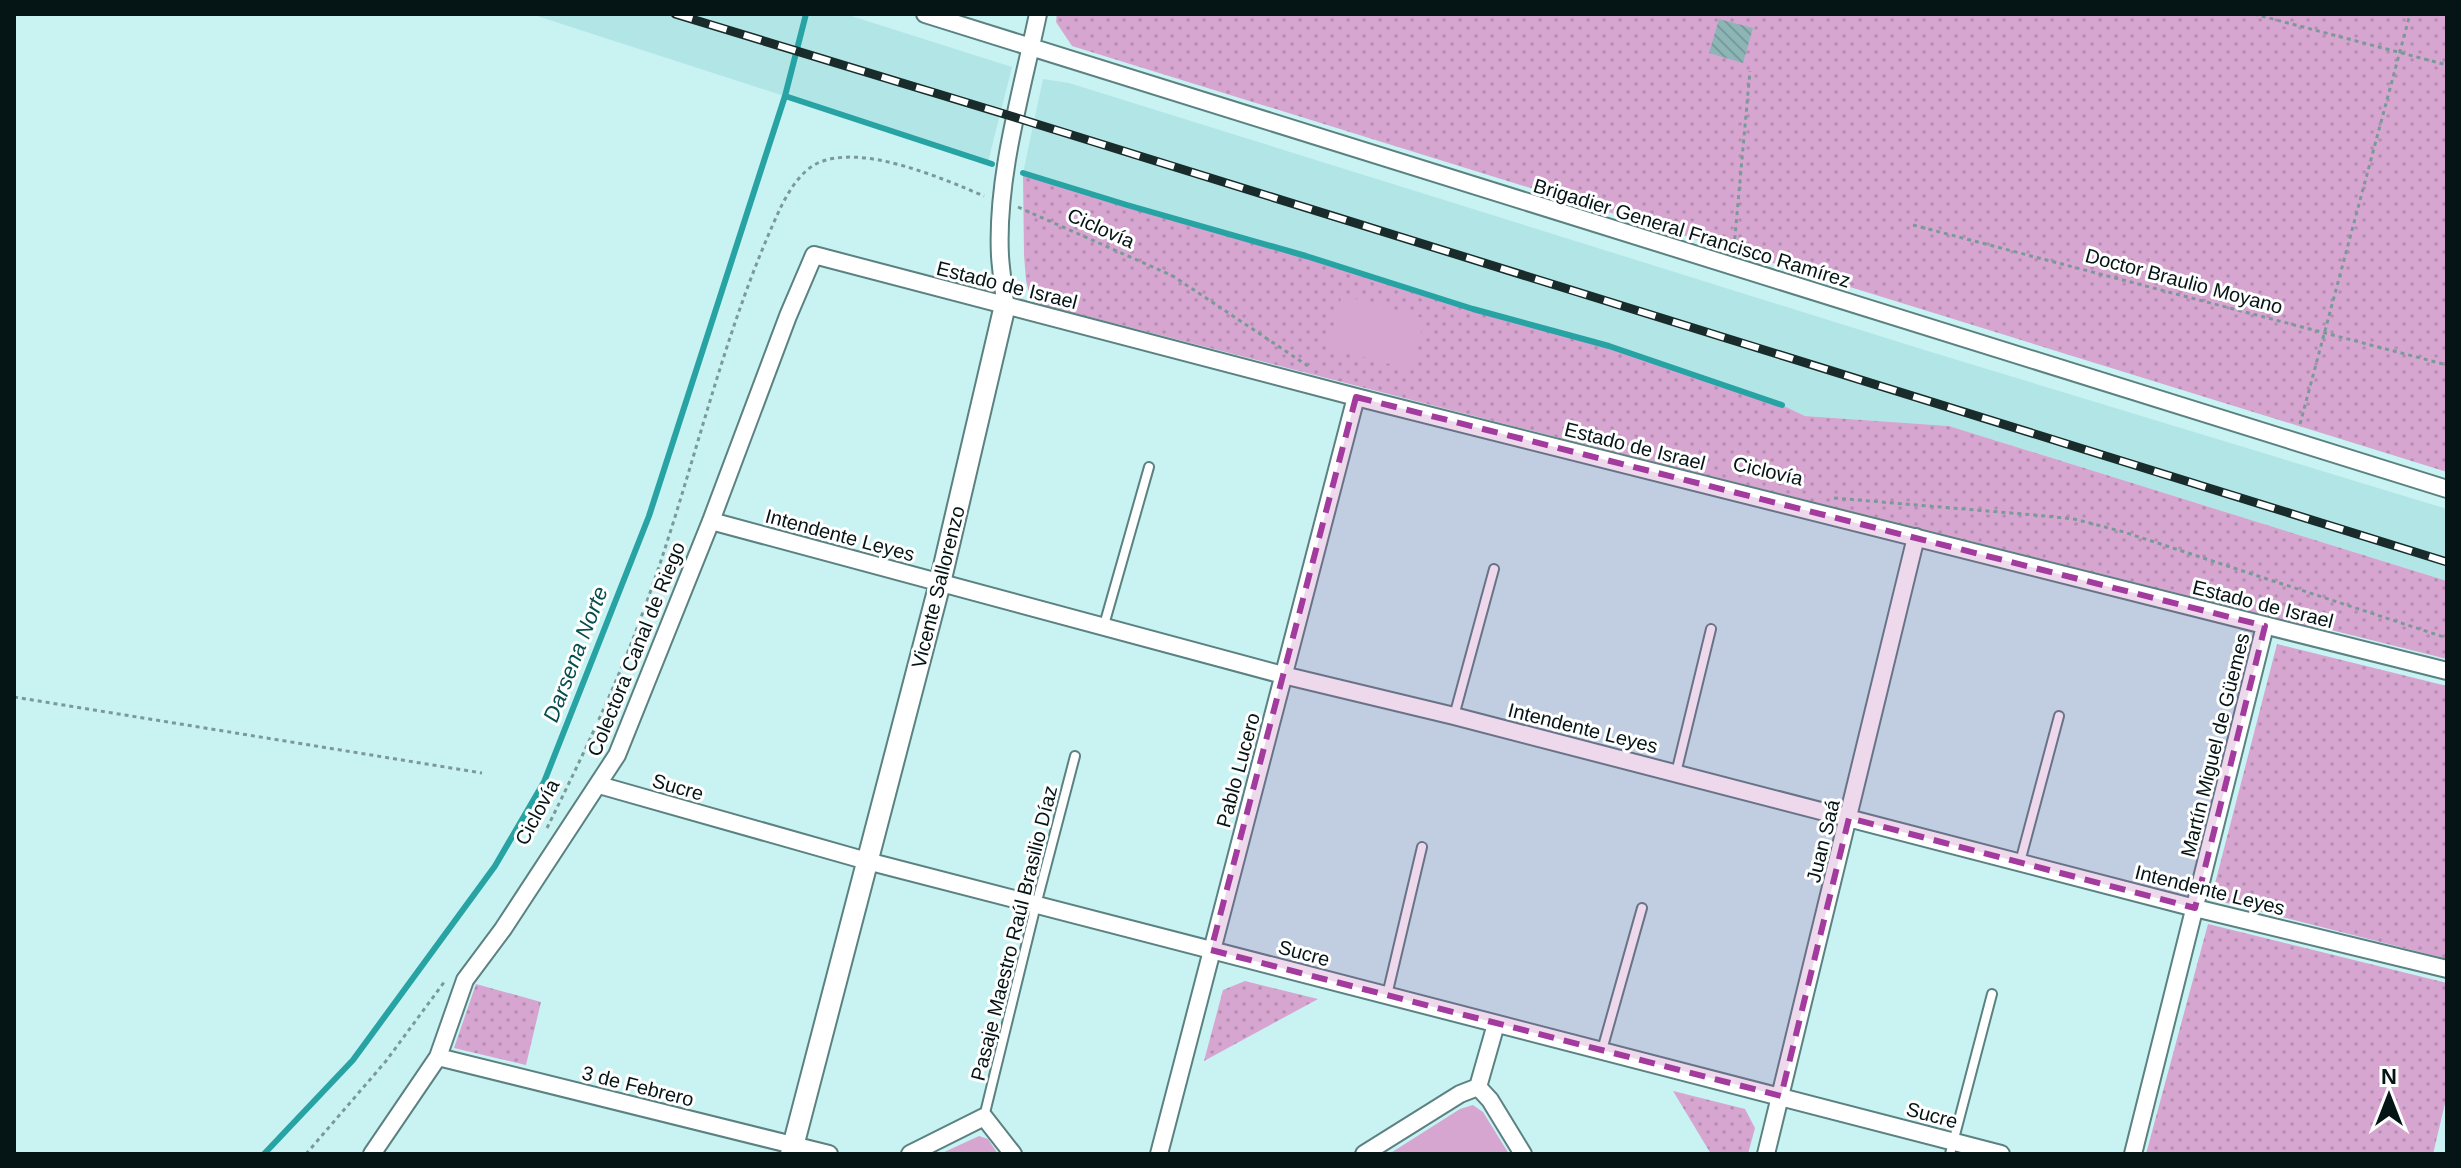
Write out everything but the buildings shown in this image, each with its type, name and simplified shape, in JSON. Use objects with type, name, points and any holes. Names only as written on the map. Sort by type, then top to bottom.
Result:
[{"type":"street","name":"Brigadier General Francisco Ramírez","points":[[925,14],[2447,489]]},
{"type":"street","name":"Vicente Sallorenzo","points":[[792,1149],[940,583],[1005,305],[1000,255],[1003,201],[1014,117],[1038,14]]},
{"type":"street","name":"Estado de Israel","points":[[814,255],[1356,397],[2447,671]]},
{"type":"street","name":"Colectora Canal de Riego","points":[[372,1154],[438,1057],[465,980],[503,929],[617,755],[814,255]]},
{"type":"street","name":"Pablo Lucero","points":[[1159,1154],[1356,397]]},
{"type":"street","name":"Intendente Leyes","points":[[711,521],[1283,675],[1454,716],[2195,908],[2447,969]]},
{"type":"street","name":"Juan Saá","points":[[1766,1154],[1916,537]]},
{"type":"street","name":"Martín Miguel de Güemes","points":[[2133,1154],[2265,626]]},
{"type":"street","name":"Sucre","points":[[599,785],[867,861],[1781,1096],[1952,1148],[2001,1154]]},
{"type":"street","points":[[1478,1087],[1496,1024]]},
{"type":"street","name":"3 de Febrero","points":[[438,1057],[792,1149],[829,1154]]},
{"type":"street","points":[[1364,1154],[1460,1094],[1478,1087]]},
{"type":"street","points":[[1478,1087],[1490,1100],[1523,1154]]},
{"type":"street","points":[[910,1154],[984,1117],[1013,1154]]},
{"type":"lane","points":[[1104,625],[1149,467]]},
{"type":"lane","points":[[1454,716],[1494,569]]},
{"type":"lane","points":[[1676,773],[1711,629]]},
{"type":"lane","points":[[2020,862],[2059,716]]},
{"type":"lane","name":"Pasaje Maestro Raúl Brasilio Díaz","points":[[984,1117],[1075,756]]},
{"type":"lane","points":[[1387,995],[1422,847]]},
{"type":"lane","points":[[1602,1051],[1642,908]]},
{"type":"lane","points":[[1952,1148],[1992,994]]},
{"type":"path","points":[[2254,14],[2447,65]]},
{"type":"path","points":[[2295,442],[2410,14]]},
{"type":"path","points":[[1732,267],[1750,71]]},
{"type":"path","name":"Ciclovía","points":[[544,832],[607,705],[644,611],[734,328],[780,209],[799,178],[813,166],[833,157],[853,156],[926,172],[1003,201],[1173,276],[1314,370]]},
{"type":"path","name":"Doctor Braulio Moyano","points":[[1913,225],[2447,365]]},
{"type":"path","points":[[1831,497],[2074,519],[2124,532],[2447,638]]},
{"type":"path","points":[[14,697],[482,773]]},
{"type":"path","points":[[306,1154],[386,1061],[452,973]]},
{"type":"highlighted area","points":[[1356,397],[2265,626],[2195,908],[1849,818],[1781,1096],[1211,950]]},
{"type":"shaded area","points":[[531,14],[845,14],[1012,67],[988,162]]},
{"type":"shaded area","points":[[1057,14],[2447,14],[2447,472],[1072,46],[1056,22]]},
{"type":"shaded area","points":[[1043,79],[1069,83],[1931,352],[2447,509],[2447,581],[1949,426],[1805,416],[1782,405],[1609,346],[1473,309],[1306,256],[1023,173]]},
{"type":"shaded area","points":[[1023,173],[1306,256],[1473,309],[1609,346],[1782,405],[1805,416],[1949,426],[2447,581],[2447,659],[2323,628],[2274,622],[1043,305],[1030,298],[1026,280]]},
{"type":"shaded area","points":[[1342,295],[1425,319],[1411,370],[1328,347]]},
{"type":"shaded area","points":[[2277,644],[2447,686],[2447,959],[2211,899]]},
{"type":"shaded area","points":[[2208,924],[2447,983],[2447,1095],[2433,1154],[2146,1154]]},
{"type":"shaded area","points":[[1245,981],[1318,999],[1204,1061],[1223,990]]},
{"type":"shaded area","points":[[476,984],[541,1002],[526,1065],[454,1048]]},
{"type":"shaded area","points":[[1673,1091],[1745,1109],[1755,1128],[1748,1154],[1711,1154]]},
{"type":"shaded area","points":[[1473,1105],[1483,1112],[1509,1154],[1389,1154],[1460,1109]]},
{"type":"shaded area","points":[[979,1136],[988,1139],[998,1154],[940,1154]]},
{"type":"waterway","name":"Darsena Norte","points":[[264,1154],[353,1060],[495,866],[544,782],[649,516],[785,96],[806,14]]},
{"type":"waterway","points":[[785,96],[992,164]]},
{"type":"waterway","points":[[1023,173],[1306,256],[1473,309],[1609,346],[1782,405]]},
{"type":"railway","points":[[675,14],[2447,562]]}]
